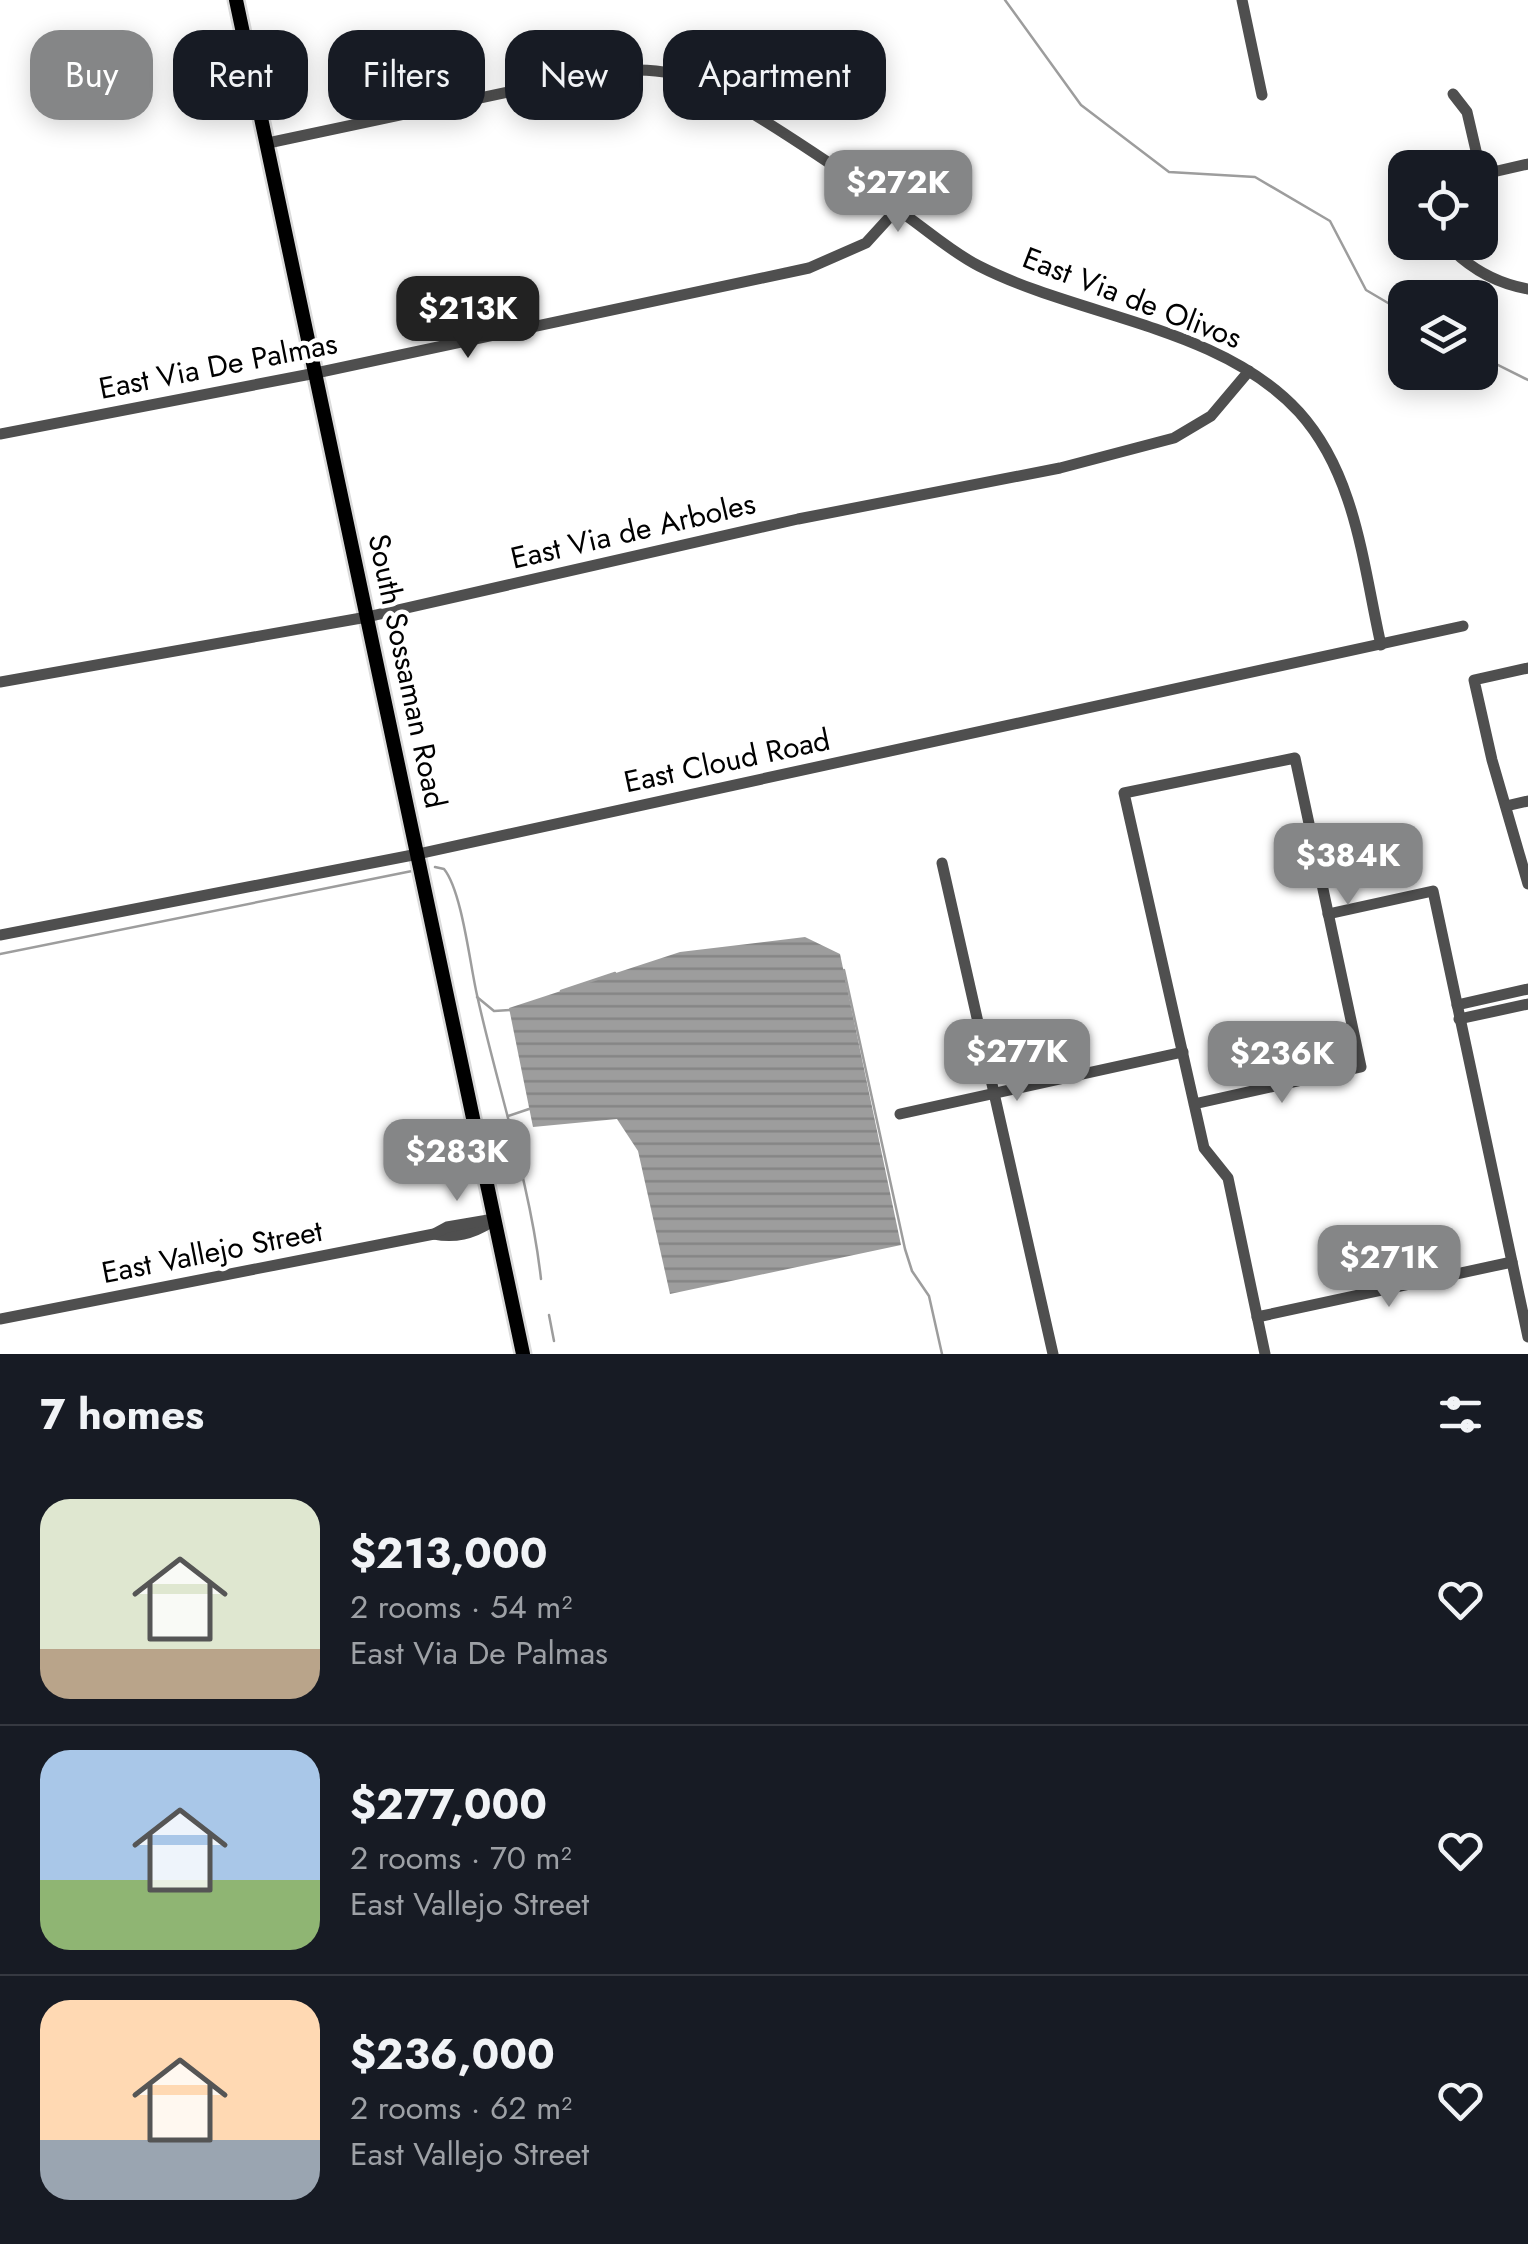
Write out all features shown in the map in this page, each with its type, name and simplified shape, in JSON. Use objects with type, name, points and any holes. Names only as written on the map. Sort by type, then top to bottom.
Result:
[{"type":"main road","name":"South Sossaman Road","points":[[236,0],[523,1354]]},
{"type":"street","points":[[1242,0],[1262,94]]},
{"type":"street","name":"East Via de Olivos","points":[[268,143],[612,70],[640,69],[696,79],[782,130],[977,265],[1068,302],[1192,342],[1249,370],[1279,392],[1320,439],[1340,476],[1380,645]]},
{"type":"street","points":[[1453,94],[1468,112],[1476,150]]},
{"type":"street","points":[[1498,168],[1528,164]]},
{"type":"street","name":"East Via De Palmas","points":[[0,434],[316,373],[809,268],[866,243],[897,210]]},
{"type":"street","points":[[1465,260],[1474,269],[1510,286],[1528,289]]},
{"type":"street","name":"East Via de Arboles","points":[[0,682],[368,617],[798,520],[1060,468],[1174,438],[1211,416],[1249,370]]},
{"type":"street","name":"East Cloud Road","points":[[0,935],[418,854],[1463,626]]},
{"type":"street","points":[[1528,668],[1474,680],[1492,760],[1528,884]]},
{"type":"street","points":[[1194,1104],[1360,1067],[1295,758],[1124,793],[1183,1052],[1194,1104],[1204,1148],[1228,1178],[1265,1354]]},
{"type":"street","points":[[1506,806],[1528,801]]},
{"type":"street","points":[[942,864],[1053,1354]]},
{"type":"street","points":[[1328,914],[1434,891],[1528,1337]]},
{"type":"street","points":[[1456,1005],[1526,990],[1527,1004],[1459,1019]]},
{"type":"street","points":[[900,1114],[1183,1052]]},
{"type":"street","name":"East Vallejo Street","points":[[0,1319],[434,1234],[450,1237],[477,1231],[494,1220]]},
{"type":"street","points":[[1258,1317],[1512,1262]]},
{"type":"shaded area","points":[[805,937],[840,954],[901,1245],[670,1294],[638,1151],[617,1119],[533,1127],[509,1008],[680,952]]},
{"type":"waterway","points":[[1005,0],[1081,105],[1169,172],[1255,177],[1330,221],[1366,290],[1388,303]]},
{"type":"waterway","points":[[1498,365],[1528,380]]},
{"type":"waterway","points":[[435,867],[444,869],[461,911],[477,995],[529,1207],[541,1279]]},
{"type":"waterway","points":[[0,954],[412,871]]},
{"type":"waterway","points":[[844,970],[905,1249],[912,1271],[929,1296],[942,1354]]},
{"type":"waterway","points":[[561,991],[615,973]]},
{"type":"waterway","points":[[477,997],[494,1011],[511,1010]]},
{"type":"waterway","points":[[508,1116],[529,1109]]},
{"type":"waterway","points":[[549,1315],[554,1341]]}]
